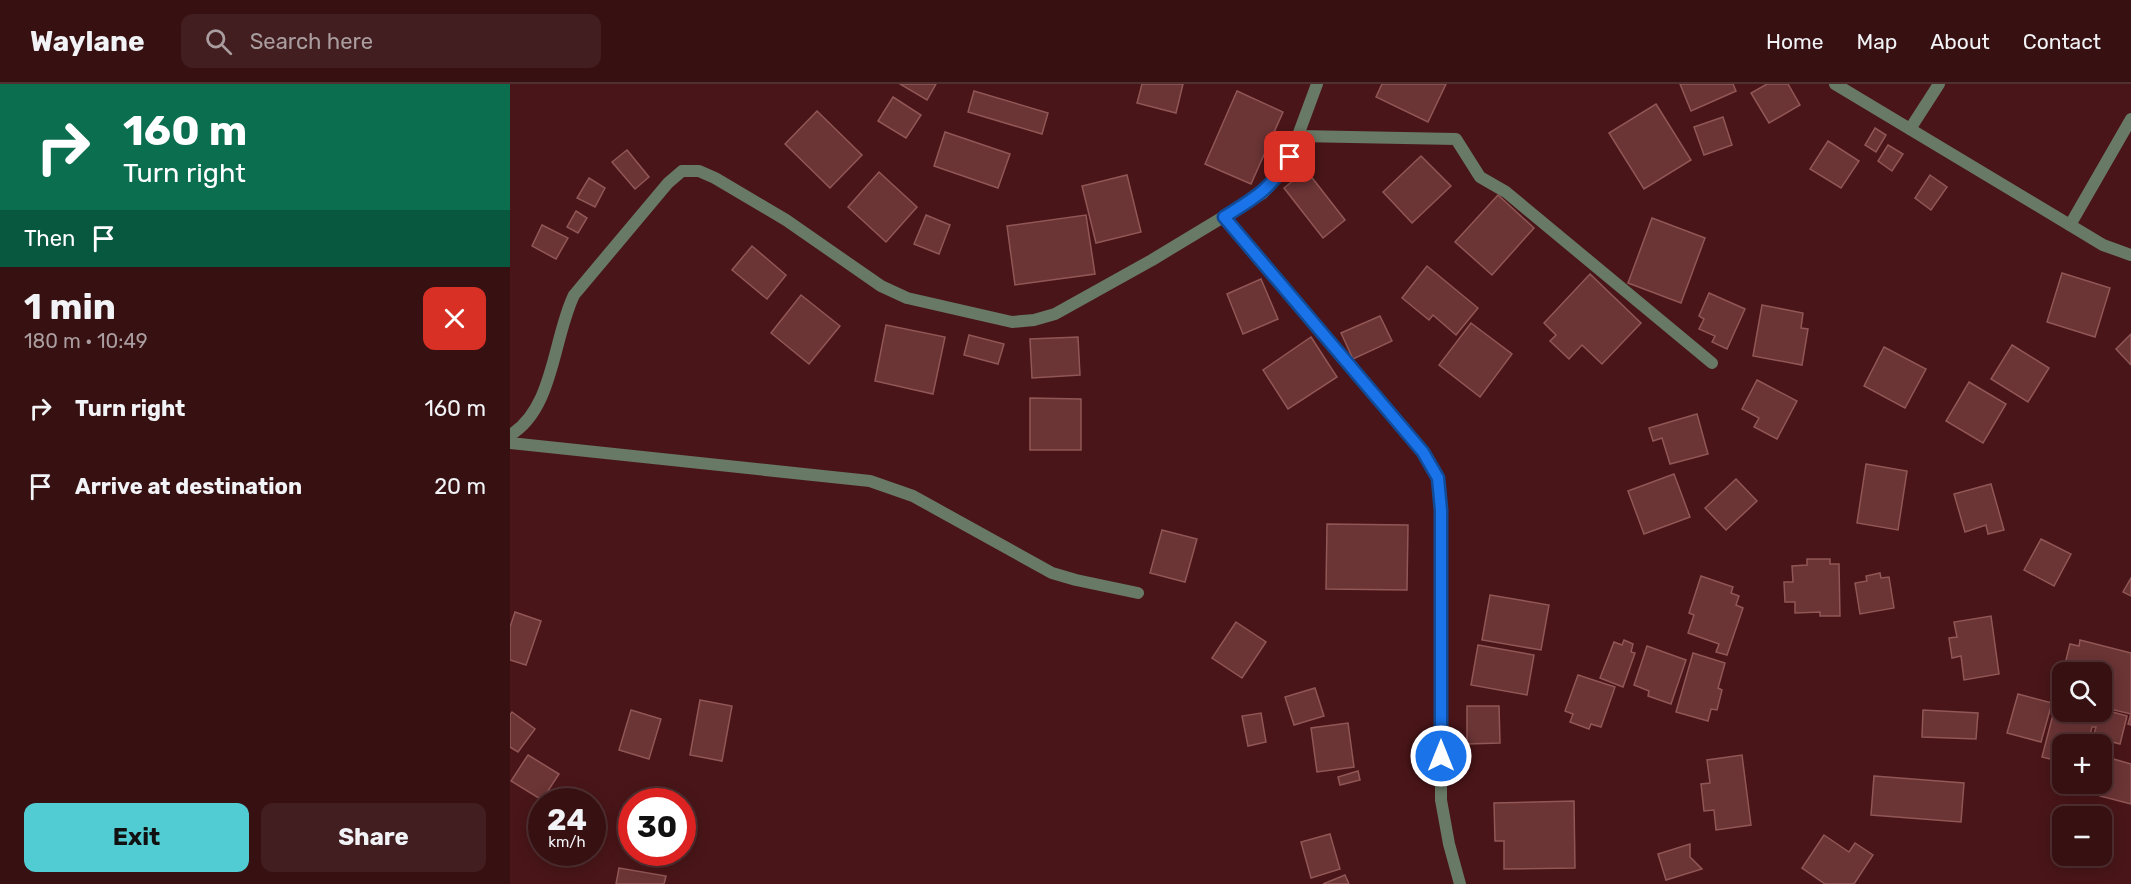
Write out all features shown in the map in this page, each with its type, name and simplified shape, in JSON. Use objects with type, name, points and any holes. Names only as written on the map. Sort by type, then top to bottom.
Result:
[{"type":"street","points":[[510,435],[519,430],[534,413],[543,392],[567,309],[574,295],[668,183],[682,171],[699,171],[715,178],[786,219],[894,293],[1012,322],[1034,320],[1055,314],[1152,260],[1263,193],[1278,177],[1290,157],[1317,84]]},
{"type":"street","points":[[1835,84],[2103,245],[2131,255]]},
{"type":"street","points":[[1910,129],[1939,84]]},
{"type":"street","points":[[2070,225],[2131,118]]},
{"type":"street","points":[[1298,136],[1456,139],[1480,177],[1506,192],[1712,363]]},
{"type":"street","points":[[1224,217],[1423,452],[1438,478],[1441,510],[1442,800],[1449,844],[1460,884]]},
{"type":"street","points":[[510,443],[870,481],[913,496],[1052,573],[1138,593]]},
{"type":"building","points":[[900,84],[936,84],[927,100]]},
{"type":"building","points":[[1142,84],[1183,84],[1176,113],[1137,103]]},
{"type":"building","points":[[1382,84],[1446,84],[1428,122],[1376,97]]},
{"type":"building","points":[[1680,84],[1733,84],[1736,91],[1691,111]]},
{"type":"building","points":[[1767,84],[1788,84],[1800,105],[1769,123],[1751,93]]},
{"type":"building","points":[[974,91],[1048,113],[1042,134],[968,112]]},
{"type":"building","points":[[1237,91],[1283,112],[1251,184],[1205,164]]},
{"type":"building","points":[[893,97],[921,115],[906,138],[878,121]]},
{"type":"building","points":[[1656,104],[1691,160],[1644,189],[1609,133]]},
{"type":"building","points":[[817,111],[862,155],[830,188],[785,144]]},
{"type":"building","points":[[1723,117],[1732,145],[1704,155],[1694,127]]},
{"type":"building","points":[[1875,128],[1886,135],[1876,152],[1865,145]]},
{"type":"building","points":[[945,132],[1010,154],[998,188],[934,166]]},
{"type":"building","points":[[1828,141],[1859,161],[1841,188],[1810,169]]},
{"type":"building","points":[[1888,145],[1903,154],[1892,171],[1878,161]]},
{"type":"building","points":[[627,150],[649,177],[635,189],[612,162]]},
{"type":"building","points":[[1421,156],[1451,186],[1412,223],[1383,192]]},
{"type":"building","points":[[1306,170],[1345,220],[1323,238],[1284,188]]},
{"type":"building","points":[[879,172],[917,207],[886,242],[848,207]]},
{"type":"building","points":[[1127,175],[1141,232],[1096,243],[1082,186]]},
{"type":"building","points":[[1930,175],[1947,187],[1931,210],[1915,198]]},
{"type":"building","points":[[589,178],[605,188],[595,207],[577,198]]},
{"type":"building","points":[[1498,195],[1534,228],[1492,275],[1455,242]]},
{"type":"building","points":[[576,211],[587,218],[578,233],[567,227]]},
{"type":"building","points":[[926,215],[950,225],[939,254],[914,244]]},
{"type":"building","points":[[1086,215],[1095,274],[1015,285],[1007,226]]},
{"type":"building","points":[[1652,218],[1705,238],[1681,303],[1628,283]]},
{"type":"building","points":[[542,225],[568,238],[556,259],[532,246]]},
{"type":"building","points":[[752,246],[786,275],[767,299],[732,270]]},
{"type":"building","points":[[1427,266],[1478,308],[1456,335],[1433,315],[1429,320],[1402,298]]},
{"type":"building","points":[[2062,273],[2110,288],[2095,337],[2047,322]]},
{"type":"building","points":[[1590,274],[1641,323],[1602,364],[1582,345],[1569,359],[1550,341],[1556,335],[1544,323]]},
{"type":"building","points":[[1261,279],[1278,319],[1243,334],[1227,294]]},
{"type":"building","points":[[1709,293],[1745,309],[1727,349],[1712,342],[1715,336],[1699,329],[1704,319],[1699,316]]},
{"type":"building","points":[[801,295],[840,326],[809,364],[771,333]]},
{"type":"building","points":[[1762,305],[1803,313],[1801,328],[1808,329],[1802,365],[1753,356]]},
{"type":"building","points":[[1380,316],[1392,341],[1353,359],[1341,333]]},
{"type":"building","points":[[1471,323],[1512,354],[1480,397],[1439,365]]},
{"type":"building","points":[[886,325],[945,337],[933,394],[875,381]]},
{"type":"building","points":[[2131,334],[2131,365],[2116,349]]},
{"type":"building","points":[[969,335],[1004,344],[998,364],[964,355]]},
{"type":"building","points":[[1078,337],[1080,375],[1032,378],[1030,339]]},
{"type":"building","points":[[1311,337],[1337,377],[1288,409],[1263,370]]},
{"type":"building","points":[[2012,345],[2049,368],[2028,402],[1991,379]]},
{"type":"building","points":[[1884,347],[1926,369],[1905,408],[1864,386]]},
{"type":"building","points":[[1757,380],[1797,401],[1777,439],[1754,427],[1759,418],[1742,409]]},
{"type":"building","points":[[1969,382],[2006,404],[1983,443],[1946,421]]},
{"type":"building","points":[[1030,398],[1081,399],[1081,450],[1030,450]]},
{"type":"building","points":[[1697,414],[1708,454],[1670,464],[1662,438],[1653,441],[1649,428]]},
{"type":"building","points":[[1866,464],[1907,471],[1898,530],[1857,523]]},
{"type":"building","points":[[1674,474],[1690,517],[1644,534],[1628,491]]},
{"type":"building","points":[[1736,479],[1757,501],[1726,530],[1705,508]]},
{"type":"building","points":[[1991,484],[2004,530],[1988,534],[1986,525],[1965,532],[1954,494]]},
{"type":"building","points":[[1327,524],[1408,525],[1407,590],[1326,589]]},
{"type":"building","points":[[1162,530],[1197,539],[1185,582],[1150,573]]},
{"type":"building","points":[[2041,539],[2071,554],[2054,586],[2024,570]]},
{"type":"building","points":[[1807,559],[1830,559],[1830,564],[1839,564],[1840,616],[1820,616],[1820,612],[1795,613],[1795,602],[1785,602],[1784,582],[1793,582],[1792,566],[1807,565]]},
{"type":"building","points":[[1880,573],[1881,578],[1889,577],[1894,608],[1860,614],[1855,583],[1867,581],[1866,576]]},
{"type":"building","points":[[1701,576],[1733,587],[1731,593],[1739,596],[1736,605],[1743,608],[1727,655],[1716,652],[1719,644],[1688,633],[1694,615],[1689,613]]},
{"type":"building","points":[[2131,578],[2131,596],[2123,592]]},
{"type":"building","points":[[1490,595],[1549,605],[1541,650],[1482,640]]},
{"type":"building","points":[[515,612],[541,621],[526,665],[510,660],[510,627]]},
{"type":"building","points":[[1991,616],[1999,674],[1964,680],[1961,656],[1952,658],[1949,638],[1957,637],[1954,622]]},
{"type":"building","points":[[1236,622],[1266,642],[1242,678],[1212,658]]},
{"type":"building","points":[[1624,640],[1633,644],[1631,652],[1635,653],[1623,687],[1600,678],[1614,642],[1622,645]]},
{"type":"building","points":[[2080,640],[2131,653],[2131,714],[2112,709],[2112,662],[2066,662],[2070,644],[2079,646]]},
{"type":"building","points":[[1478,645],[1534,655],[1527,695],[1471,685]]},
{"type":"building","points":[[1647,646],[1686,660],[1671,704],[1648,696],[1649,691],[1634,685]]},
{"type":"building","points":[[1693,653],[1725,663],[1718,688],[1722,690],[1717,710],[1711,709],[1708,721],[1676,712]]},
{"type":"building","points":[[1578,675],[1615,687],[1601,727],[1591,724],[1589,729],[1570,722],[1573,714],[1565,711]]},
{"type":"building","points":[[1315,688],[1324,716],[1294,725],[1285,697]]},
{"type":"building","points":[[2018,694],[2052,703],[2041,742],[2007,733]]},
{"type":"building","points":[[700,700],[732,706],[722,761],[690,755]]},
{"type":"building","points":[[1467,706],[1499,706],[1500,743],[1467,744]]},
{"type":"building","points":[[631,710],[661,719],[649,759],[619,750]]},
{"type":"building","points":[[1923,710],[1978,713],[1976,739],[1922,737]]},
{"type":"building","points":[[512,712],[535,729],[518,752],[510,747],[510,715]]},
{"type":"building","points":[[2112,712],[2127,716],[2120,744],[2112,742],[2112,734],[2094,734],[2096,727],[2092,727],[2090,734],[2052,734],[2052,760],[2042,757],[2052,719],[2052,722],[2112,722]]},
{"type":"building","points":[[1261,713],[1266,742],[1248,746],[1242,716]]},
{"type":"building","points":[[1348,723],[1354,767],[1317,772],[1311,728]]},
{"type":"building","points":[[528,755],[559,774],[550,788],[528,788],[528,791],[511,781]]},
{"type":"building","points":[[1742,755],[1751,825],[1716,830],[1714,810],[1704,811],[1701,784],[1710,783],[1707,760]]},
{"type":"building","points":[[2112,759],[2131,764],[2131,804],[2100,796],[2101,794],[2112,794]]},
{"type":"building","points":[[1358,771],[1360,780],[1340,785],[1338,777]]},
{"type":"building","points":[[1874,776],[1964,783],[1961,822],[1871,815]]},
{"type":"building","points":[[1574,801],[1575,868],[1504,869],[1504,841],[1495,841],[1494,803]]},
{"type":"building","points":[[1330,834],[1340,869],[1311,878],[1301,842]]},
{"type":"building","points":[[1824,835],[1849,852],[1855,843],[1873,855],[1854,884],[1825,884],[1802,868]]},
{"type":"building","points":[[1690,844],[1690,857],[1702,869],[1666,880],[1658,854]]},
{"type":"building","points":[[619,868],[666,876],[664,884],[616,884]]},
{"type":"building","points":[[1345,875],[1349,884],[1323,884]]},
{"type":"route","points":[[1290,157],[1278,177],[1263,193],[1224,217],[1423,452],[1438,478],[1441,510],[1441,756]]}]
